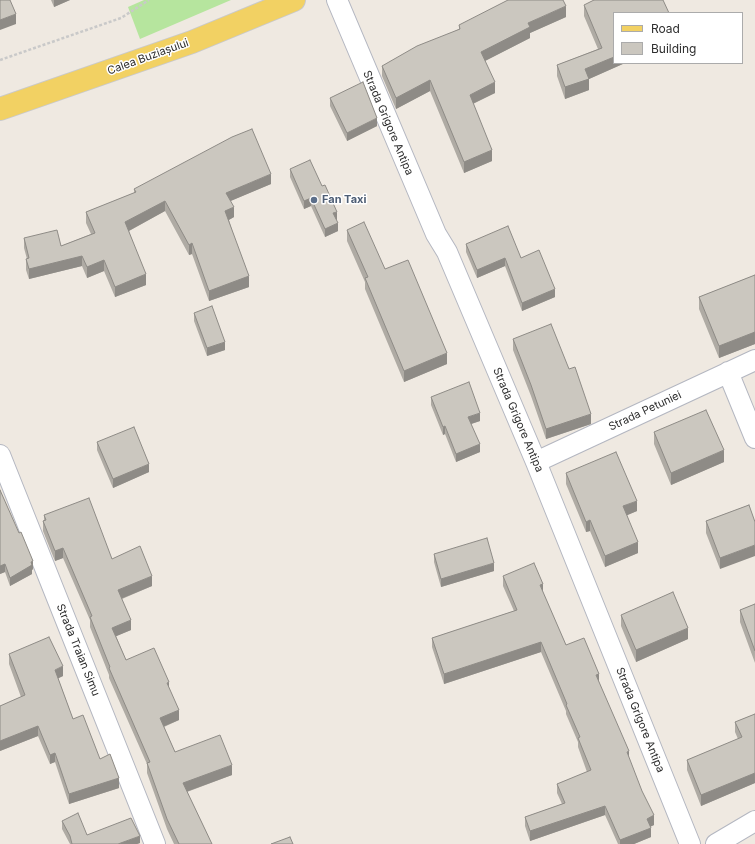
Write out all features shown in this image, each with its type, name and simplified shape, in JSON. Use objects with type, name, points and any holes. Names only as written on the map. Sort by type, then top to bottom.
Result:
[{"type":"main road","name":"Calea Buziașului","points":[[0,109],[192,42],[294,0]]},
{"type":"street","name":"Strada Grigore Antipa","points":[[336,0],[433,226],[447,252],[536,462],[690,844]]},
{"type":"street","name":"Strada Petuniei","points":[[536,462],[755,360]]},
{"type":"street","points":[[728,372],[755,438]]},
{"type":"street","name":"Strada Traian Simu","points":[[0,455],[155,844]]},
{"type":"street","points":[[716,844],[755,821]]},
{"type":"path","points":[[0,60],[121,18],[149,0]]},
{"type":"green space","points":[[144,0],[231,0],[140,39],[128,7]]},
{"type":"building","points":[[0,0],[10,0],[16,14],[0,20]]},
{"type":"building","points":[[508,0],[563,0],[566,6],[528,23],[530,27],[481,52],[495,82],[470,95],[492,150],[464,162],[430,80],[396,98],[382,66],[417,46],[460,29],[459,25]]},
{"type":"building","points":[[594,0],[663,0],[669,12],[613,12],[613,57],[585,69],[589,79],[565,87],[557,65],[602,48],[584,5]]},
{"type":"building","points":[[363,82],[377,118],[347,133],[330,98]]},
{"type":"building","points":[[252,129],[271,174],[226,193],[234,207],[225,211],[249,276],[209,291],[192,243],[189,245],[165,201],[125,222],[146,274],[115,287],[104,260],[87,267],[82,256],[29,269],[26,259],[29,258],[24,238],[57,230],[61,246],[95,233],[86,212],[136,192],[134,189],[232,137]]},
{"type":"building","name":"Fan Taxi","points":[[310,160],[322,186],[325,185],[337,212],[333,213],[338,223],[325,229],[311,198],[304,201],[290,169]]},
{"type":"building","points":[[364,222],[385,269],[408,260],[447,353],[404,371],[365,278],[368,277],[347,230]]},
{"type":"building","points":[[508,226],[521,258],[539,250],[555,289],[522,303],[505,258],[477,270],[466,244]]},
{"type":"building","points":[[755,275],[755,332],[719,346],[699,297]]},
{"type":"building","points":[[212,306],[225,342],[207,348],[194,313]]},
{"type":"building","points":[[551,324],[569,369],[575,367],[591,414],[546,429],[513,339]]},
{"type":"building","points":[[469,382],[480,413],[468,417],[480,444],[456,454],[431,397]]},
{"type":"building","points":[[706,410],[724,450],[671,473],[654,432]]},
{"type":"building","points":[[134,427],[149,464],[113,479],[97,442]]},
{"type":"building","points":[[616,452],[637,501],[623,506],[638,542],[605,556],[590,520],[586,522],[566,473]]},
{"type":"building","points":[[0,490],[19,533],[21,532],[33,561],[31,562],[32,565],[10,578],[5,564],[0,566]]},
{"type":"building","points":[[89,498],[112,559],[140,546],[152,576],[118,590],[131,620],[112,628],[126,660],[154,648],[179,710],[160,718],[175,752],[220,735],[232,765],[183,783],[212,844],[179,844],[167,819],[147,763],[150,762],[109,668],[110,667],[90,617],[92,616],[63,548],[55,551],[43,521],[46,520],[44,515]]},
{"type":"building","points":[[749,505],[755,522],[755,545],[720,558],[706,521]]},
{"type":"building","points":[[487,538],[494,563],[441,579],[434,554]]},
{"type":"building","points":[[534,563],[543,584],[540,585],[566,645],[584,638],[599,674],[596,675],[629,751],[627,752],[642,791],[654,815],[647,819],[651,828],[620,840],[605,806],[530,831],[525,817],[565,803],[557,784],[591,770],[578,738],[580,737],[541,642],[444,674],[432,638],[517,610],[503,576]]},
{"type":"building","points":[[673,592],[688,628],[636,650],[621,615]]},
{"type":"building","points":[[755,604],[755,651],[740,610]]},
{"type":"building","points":[[49,637],[63,666],[55,670],[73,719],[83,715],[100,759],[110,754],[119,778],[69,794],[55,753],[50,755],[38,726],[0,741],[0,706],[25,695],[9,654]]},
{"type":"building","points":[[755,714],[755,773],[701,795],[687,760],[742,737],[735,722]]},
{"type":"building","points":[[78,813],[87,835],[131,818],[140,836],[118,844],[72,844],[70,836],[62,821]]},
{"type":"building","points":[[290,837],[293,844],[271,844]]},
{"type":"place","name":"Fan Taxi","points":[[314,200]]}]
